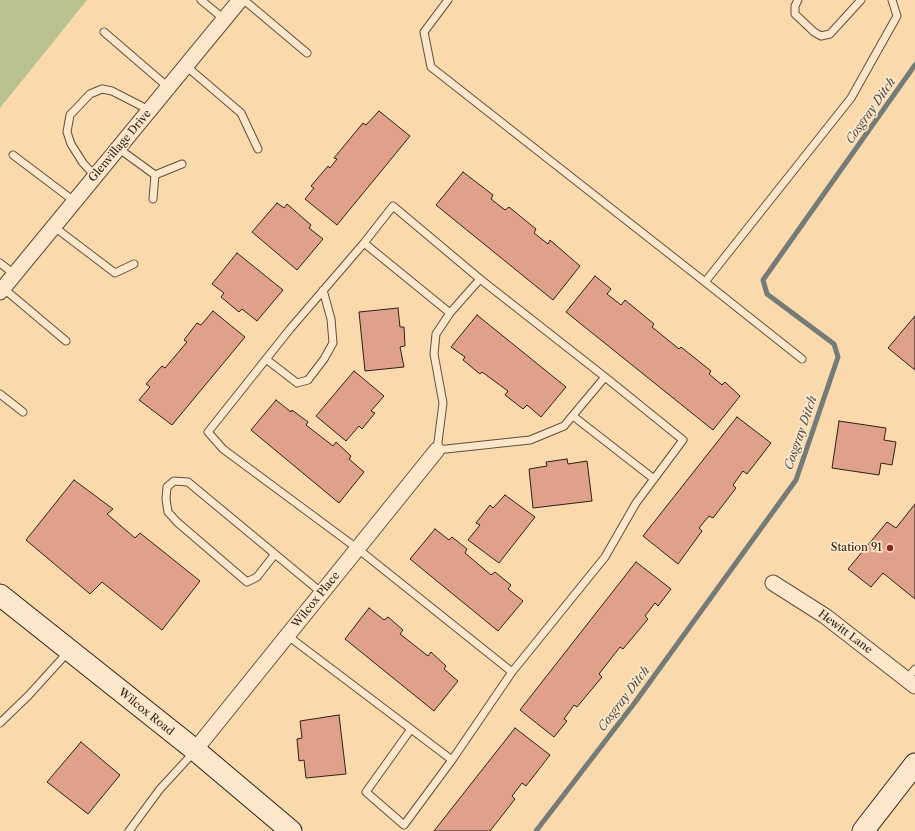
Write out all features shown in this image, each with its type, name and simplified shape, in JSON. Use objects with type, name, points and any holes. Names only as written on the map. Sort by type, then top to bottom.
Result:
[{"type":"street","name":"Glenvillage Drive","points":[[2,290],[240,0]]},
{"type":"street","name":"Wilcox Place","points":[[195,750],[437,450]]},
{"type":"street","name":"Hewitt Lane","points":[[773,583],[825,616],[912,678]]},
{"type":"street","name":"Wilcox Road","points":[[0,595],[195,750],[291,831]]},
{"type":"street","points":[[863,831],[915,764]]},
{"type":"lane","points":[[200,0],[224,19]]},
{"type":"lane","points":[[244,0],[307,53]]},
{"type":"lane","points":[[448,0],[424,32],[431,67],[802,359]]},
{"type":"lane","points":[[798,0],[795,6],[795,14],[814,32],[821,36],[830,34],[861,0]]},
{"type":"lane","points":[[705,282],[851,98],[897,16],[892,0]]},
{"type":"lane","points":[[104,32],[168,86]]},
{"type":"lane","points":[[186,66],[241,112],[258,149]]},
{"type":"lane","points":[[95,176],[83,163],[71,144],[67,132],[70,115],[90,94],[102,89],[112,91],[149,110]]},
{"type":"lane","points":[[118,148],[155,175]]},
{"type":"lane","points":[[13,155],[74,201]]},
{"type":"lane","points":[[155,175],[182,164]]},
{"type":"lane","points":[[153,199],[155,175]]},
{"type":"lane","points":[[410,729],[366,792],[404,825],[452,760],[512,672],[605,558],[636,503],[683,440],[480,279],[393,206],[364,243],[266,359],[208,432],[224,449],[358,549],[512,672]]},
{"type":"lane","points":[[53,226],[115,273],[134,264]]},
{"type":"lane","points":[[364,243],[450,313]]},
{"type":"lane","points":[[0,263],[14,274]]},
{"type":"lane","points":[[480,279],[450,313],[436,334],[434,354],[442,403],[437,450],[530,440],[564,426],[605,377]]},
{"type":"lane","points":[[2,290],[66,341]]},
{"type":"lane","points":[[266,359],[297,383],[308,380],[324,359],[333,343],[331,319],[323,290]]},
{"type":"lane","points":[[0,394],[23,412]]},
{"type":"lane","points":[[573,416],[654,479]]},
{"type":"lane","points":[[275,554],[257,577],[247,582],[177,522],[168,512],[166,499],[167,487],[174,481],[188,482],[275,554],[322,593]]},
{"type":"lane","points":[[288,636],[452,760]]},
{"type":"lane","points":[[0,723],[29,695],[70,650]]},
{"type":"lane","points":[[129,831],[160,789],[195,750]]},
{"type":"green space","points":[[0,0],[87,0],[0,108]]},
{"type":"building","points":[[379,111],[410,136],[337,225],[305,199],[314,188],[311,186],[328,166],[330,168],[337,159],[334,158],[363,123],[366,125]]},
{"type":"building","points":[[463,172],[493,195],[491,199],[505,210],[509,207],[536,229],[534,233],[548,244],[550,240],[580,266],[553,300],[436,205]]},
{"type":"building","points":[[277,203],[284,208],[287,204],[311,225],[309,228],[323,239],[297,270],[252,232]]},
{"type":"building","points":[[237,253],[283,290],[257,321],[242,309],[239,312],[221,297],[224,293],[212,284]]},
{"type":"building","points":[[595,276],[611,289],[607,294],[621,305],[625,300],[654,324],[652,327],[679,349],[681,347],[711,371],[709,374],[722,385],[725,382],[740,396],[713,430],[566,312]]},
{"type":"building","points":[[398,308],[400,327],[404,327],[405,346],[400,347],[404,367],[365,371],[359,312]]},
{"type":"building","points":[[213,311],[245,337],[172,425],[139,400],[150,387],[146,384],[162,366],[165,368],[187,342],[184,340],[197,323],[201,325]]},
{"type":"building","points":[[477,315],[566,387],[541,417],[527,405],[523,409],[505,395],[508,391],[482,372],[480,374],[463,360],[465,357],[451,347]]},
{"type":"building","points":[[915,316],[915,370],[888,348]]},
{"type":"building","points":[[354,371],[384,396],[371,411],[375,413],[362,429],[359,426],[346,441],[316,416]]},
{"type":"building","points":[[276,400],[291,412],[292,410],[308,422],[306,425],[333,446],[336,442],[351,456],[349,459],[364,472],[339,503],[251,430]]},
{"type":"building","points":[[737,417],[771,443],[747,474],[743,471],[733,485],[736,488],[713,518],[709,516],[699,528],[702,531],[678,564],[643,536]]},
{"type":"building","points":[[839,421],[886,428],[884,440],[896,442],[892,465],[881,463],[879,475],[832,468]]},
{"type":"building","points":[[567,459],[568,464],[587,461],[592,501],[533,508],[529,469],[547,466],[546,462]]},
{"type":"building","points":[[74,480],[113,509],[107,514],[135,538],[140,533],[200,581],[162,630],[102,582],[90,594],[26,540]]},
{"type":"building","points":[[505,495],[535,517],[499,563],[468,540],[480,525],[476,523],[490,505],[493,508]]},
{"type":"building","name":"Station 91","points":[[915,504],[915,599],[883,573],[871,587],[848,569],[887,522],[896,528]]},
{"type":"building","points":[[435,529],[449,540],[452,537],[467,549],[465,553],[491,575],[495,572],[511,585],[508,589],[523,601],[498,631],[410,559]]},
{"type":"building","points":[[636,562],[671,589],[658,606],[655,603],[645,616],[648,619],[623,649],[620,647],[599,674],[602,677],[577,707],[574,705],[564,719],[567,721],[554,737],[520,710]]},
{"type":"building","points":[[369,608],[384,620],[388,617],[403,630],[400,634],[428,656],[431,652],[446,666],[444,669],[458,681],[434,711],[345,639]]},
{"type":"building","points":[[339,715],[346,774],[306,778],[304,760],[299,761],[297,739],[302,738],[300,721]]},
{"type":"building","points":[[515,728],[550,755],[526,786],[522,783],[512,796],[515,799],[490,831],[434,831]]},
{"type":"building","points":[[81,742],[120,775],[88,814],[47,782]]},
{"type":"waterway","name":"Cosgray Ditch","points":[[536,831],[636,701],[796,480],[838,357],[834,344],[767,294],[763,280],[915,65]]},
{"type":"place","name":"Station 91","points":[[890,548]]}]
